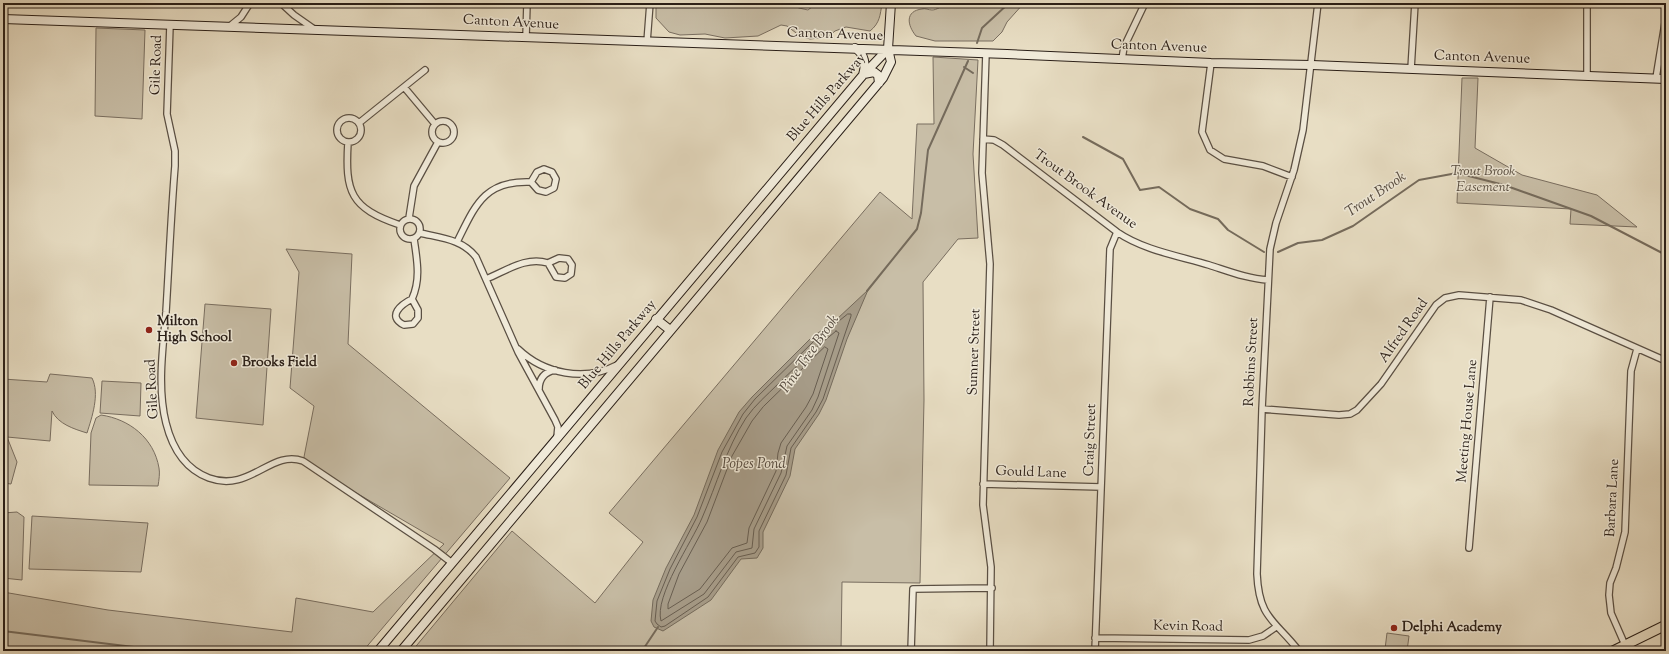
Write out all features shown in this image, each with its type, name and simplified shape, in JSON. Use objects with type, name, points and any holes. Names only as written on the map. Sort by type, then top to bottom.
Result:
[{"type":"highway","points":[[1613,651],[1666,626]]},
{"type":"main road","points":[[888,49],[891,3]]},
{"type":"main road","name":"Canton Avenue","points":[[3,19],[888,49],[1211,63],[1312,65],[1666,79]]},
{"type":"main road","points":[[855,48],[864,58],[863,75]]},
{"type":"main road","name":"Blue Hills Parkway","points":[[378,651],[656,319],[863,75],[888,49]]},
{"type":"main road","name":"Blue Hills Parkway","points":[[401,651],[879,83],[887,73],[891,62],[888,49]]},
{"type":"main road","points":[[863,75],[868,72],[874,72],[878,75],[879,83]]},
{"type":"main road","points":[[656,319],[670,330]]},
{"type":"street","points":[[230,26],[241,17],[250,3]]},
{"type":"street","points":[[281,3],[294,15],[314,29]]},
{"type":"street","points":[[526,37],[527,3]]},
{"type":"street","points":[[647,42],[650,3]]},
{"type":"street","points":[[1122,59],[1124,48],[1145,3]]},
{"type":"street","name":"Robbins Street","points":[[1299,651],[1276,627],[1262,607],[1257,581],[1262,409],[1268,280],[1273,232],[1292,177],[1304,125],[1318,3]]},
{"type":"street","points":[[1411,69],[1415,3]]},
{"type":"street","points":[[1587,3],[1587,75]]},
{"type":"street","points":[[1656,78],[1666,17]]},
{"type":"street","name":"Gile Road","points":[[170,25],[167,114],[175,151],[176,166],[163,352],[162,392],[165,422],[172,442],[191,468],[208,478],[222,481],[235,481],[248,477],[283,460],[295,459],[303,461],[434,549],[452,563]]},
{"type":"street","name":"Sumner Street","points":[[986,53],[983,191],[990,264],[983,511],[990,551],[992,588],[990,651]]},
{"type":"street","points":[[1211,63],[1202,132],[1205,142],[1210,150],[1224,159],[1263,166],[1292,177]]},
{"type":"street","points":[[359,123],[425,70]]},
{"type":"street","points":[[404,87],[435,124]]},
{"type":"street","points":[[348,118],[354,119],[359,123],[361,130],[360,136],[355,140],[348,142],[342,140],[338,135],[340,123],[348,118]]},
{"type":"street","points":[[442,121],[452,125],[454,136],[450,141],[444,143],[438,142],[432,133],[435,124],[442,121]]},
{"type":"street","name":"Trout Brook Avenue","points":[[983,139],[994,140],[1003,145],[1117,232],[1130,240],[1252,278],[1268,280]]},
{"type":"street","points":[[348,142],[347,175],[350,189],[355,198],[369,211],[400,225],[403,234],[408,238],[414,239]]},
{"type":"street","points":[[409,218],[414,186],[438,142]]},
{"type":"street","points":[[457,242],[474,208],[482,197],[501,186],[515,182],[531,182],[538,190],[546,192],[554,188],[556,179],[552,172],[544,169],[537,172],[531,182]]},
{"type":"street","points":[[400,225],[404,220],[409,218]]},
{"type":"street","points":[[409,218],[417,222],[420,233]]},
{"type":"street","name":"Craig Street","points":[[1095,651],[1110,249],[1117,232]]},
{"type":"street","points":[[414,239],[420,233]]},
{"type":"street","points":[[420,233],[457,242],[473,253],[515,346],[555,420],[558,427],[557,437]]},
{"type":"street","points":[[412,299],[401,305],[397,311],[397,318],[404,325],[413,324],[418,318],[418,310],[412,299],[418,278],[414,239]]},
{"type":"street","points":[[486,279],[528,261],[536,260],[548,262],[559,258],[566,259],[572,265],[571,274],[565,278],[558,278],[553,274],[548,262]]},
{"type":"street","name":"Alfred Road","points":[[1262,409],[1339,415],[1354,412],[1376,391],[1442,300],[1459,295],[1515,299],[1535,304],[1666,361]]},
{"type":"street","name":"Meeting House Lane","points":[[1469,548],[1490,297]]},
{"type":"street","points":[[515,346],[533,360],[556,370],[573,374],[590,374],[605,371],[618,365]]},
{"type":"street","name":"Barbara Lane","points":[[1625,645],[1611,613],[1609,595],[1625,532],[1631,372],[1637,349]]},
{"type":"street","points":[[540,390],[542,378],[546,374],[556,370]]},
{"type":"street","name":"Gould Lane","points":[[983,484],[1101,487]]},
{"type":"street","points":[[911,651],[913,589],[992,588]]},
{"type":"street","name":"Kevin Road","points":[[1095,638],[1249,640],[1263,636],[1276,627]]},
{"type":"green space","points":[[656,3],[789,3],[799,8],[808,10],[817,3],[882,4],[878,22],[870,31],[846,27],[835,31],[828,37],[810,39],[800,36],[787,26],[781,25],[758,36],[725,38],[705,34],[680,35],[669,32],[656,18]]},
{"type":"green space","points":[[945,3],[1024,3],[1007,22],[1002,32],[993,41],[935,41],[916,36],[909,23],[910,16],[916,10],[932,10],[941,7]]},
{"type":"green space","points":[[96,28],[145,30],[142,119],[95,116]]},
{"type":"green space","points":[[933,57],[978,60],[973,154],[978,238],[958,239],[923,282],[924,400],[920,583],[842,582],[841,651],[412,651],[512,531],[595,603],[643,542],[609,513],[880,192],[912,219],[917,124],[934,124]]},
{"type":"green space","name":"Trout Brook Easement","points":[[1462,78],[1478,78],[1475,148],[1522,175],[1597,195],[1637,227],[1570,224],[1571,209],[1457,203]]},
{"type":"green space","points":[[286,249],[352,254],[348,344],[510,478],[363,651],[28,651],[3,647],[3,592],[108,610],[292,632],[296,598],[373,612],[444,544],[303,462],[314,406],[290,388],[299,272]]},
{"type":"green space","name":"Brooks Field","points":[[205,304],[271,309],[263,425],[196,418]]},
{"type":"green space","points":[[50,374],[92,378],[95,398],[93,413],[87,433],[62,423],[52,411],[50,441],[7,437],[17,462],[11,484],[3,483],[3,379],[47,382]]},
{"type":"green space","points":[[102,381],[141,383],[140,416],[100,413]]},
{"type":"green space","points":[[101,415],[121,421],[139,432],[146,439],[156,457],[159,470],[158,486],[89,485],[91,433],[96,418]]},
{"type":"green space","points":[[17,512],[24,517],[22,580],[3,578],[3,513]]},
{"type":"green space","points":[[32,516],[148,523],[141,572],[29,569]]},
{"type":"green space","points":[[1387,633],[1409,636],[1407,651],[1385,649]]},
{"type":"water","name":"Popes Pond","points":[[868,290],[847,339],[826,400],[819,414],[795,449],[790,476],[763,532],[763,548],[757,558],[741,559],[711,600],[663,631],[654,627],[651,621],[653,600],[666,568],[694,515],[718,450],[739,412],[810,339],[837,319]]},
{"type":"waterway","name":"Pine Tree Brook","points":[[977,43],[982,28],[1009,3]]},
{"type":"waterway","name":"Pine Tree Brook","points":[[867,291],[917,229],[921,213],[928,150],[968,61]]},
{"type":"waterway","name":"Trout Brook","points":[[964,67],[973,73]]},
{"type":"waterway","name":"Trout Brook","points":[[1083,137],[1123,159],[1140,190],[1159,187],[1190,209],[1218,219],[1228,230],[1264,252]]},
{"type":"waterway","name":"Trout Brook","points":[[1278,252],[1298,243],[1322,240],[1353,226],[1419,180],[1457,173],[1504,185],[1591,216],[1666,255]]},
{"type":"waterway","name":"Pine Tree Brook","points":[[642,651],[658,627]]},
{"type":"waterway","name":"Pine Tree Brook","points":[[3,631],[142,648],[155,651]]},
{"type":"place","name":"Milton High School","points":[[149,330]]},
{"type":"place","name":"Brooks Field","points":[[234,363]]},
{"type":"place","name":"Delphi Academy","points":[[1394,628]]}]
